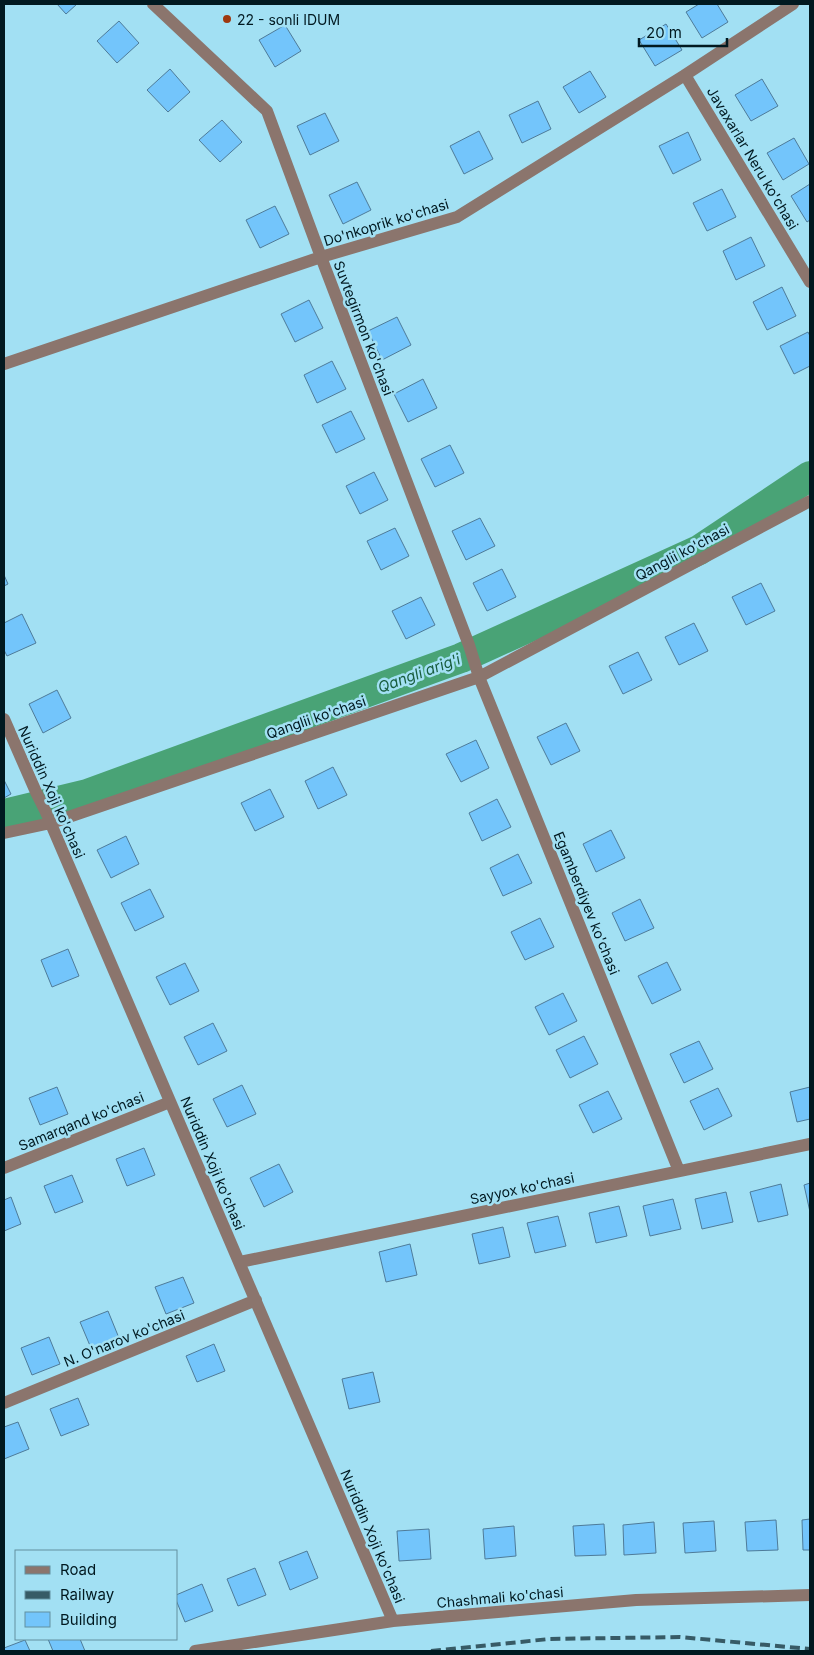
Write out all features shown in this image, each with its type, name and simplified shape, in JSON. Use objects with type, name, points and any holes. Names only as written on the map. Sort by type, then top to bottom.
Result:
[{"type":"street","name":"Suvtegirmon ko'chasi","points":[[153,4],[267,111],[469,645]]},
{"type":"street","name":"Do'nkoprik ko'chasi","points":[[4,364],[321,257],[458,217],[685,75],[793,4]]},
{"type":"street","name":"Javaxarlar Neru ko'chasi","points":[[685,75],[810,282]]},
{"type":"street","name":"Qanglii ko'chasi","points":[[4,833],[51,823],[479,677],[810,500]]},
{"type":"street","name":"Egamberdiyev ko'chasi","points":[[469,645],[479,677],[679,1171]]},
{"type":"street","name":"Nuriddin Xoji ko'chasi","points":[[4,719],[51,823],[393,1621]]},
{"type":"street","name":"Samarqand ko'chasi","points":[[4,1168],[170,1102]]},
{"type":"street","name":"Sayyox ko'chasi","points":[[240,1262],[810,1144]]},
{"type":"street","name":"N. O'narov ko'chasi","points":[[4,1403],[256,1300]]},
{"type":"street","name":"Chashmali ko'chasi","points":[[195,1651],[393,1621],[636,1600],[810,1595]]},
{"type":"building","points":[[57,4],[77,4],[66,14]]},
{"type":"building","points":[[699,4],[717,4],[728,22],[702,38],[686,12]]},
{"type":"building","points":[[119,21],[139,43],[117,63],[97,41]]},
{"type":"building","points":[[666,24],[682,50],[655,66],[639,40]]},
{"type":"building","points":[[285,25],[301,51],[275,67],[259,40]]},
{"type":"building","points":[[170,69],[190,92],[168,112],[147,90]]},
{"type":"building","points":[[590,71],[606,97],[579,113],[563,87]]},
{"type":"building","points":[[762,79],[778,106],[751,121],[735,95]]},
{"type":"building","points":[[538,101],[551,129],[522,143],[509,115]]},
{"type":"building","points":[[325,113],[339,141],[310,155],[297,126]]},
{"type":"building","points":[[222,120],[242,142],[220,162],[199,140]]},
{"type":"building","points":[[479,131],[493,159],[464,174],[450,146]]},
{"type":"building","points":[[688,132],[701,160],[673,174],[659,146]]},
{"type":"building","points":[[794,138],[809,164],[783,180],[767,153]]},
{"type":"building","points":[[357,182],[371,210],[343,224],[329,195]]},
{"type":"building","points":[[810,184],[810,220],[807,222],[791,196]]},
{"type":"building","points":[[722,189],[736,217],[707,231],[693,203]]},
{"type":"building","points":[[275,206],[289,234],[260,248],[246,220]]},
{"type":"building","points":[[751,237],[765,266],[736,280],[723,251]]},
{"type":"building","points":[[782,287],[796,316],[767,330],[753,302]]},
{"type":"building","points":[[309,300],[323,328],[295,342],[281,314]]},
{"type":"building","points":[[397,317],[411,345],[382,360],[368,331]]},
{"type":"building","points":[[808,332],[810,336],[810,366],[794,374],[780,346]]},
{"type":"building","points":[[332,361],[346,389],[317,403],[304,375]]},
{"type":"building","points":[[423,379],[437,408],[408,422],[394,394]]},
{"type":"building","points":[[351,411],[365,439],[336,453],[322,425]]},
{"type":"building","points":[[450,445],[464,473],[435,487],[421,459]]},
{"type":"building","points":[[374,472],[388,500],[360,514],[346,486]]},
{"type":"building","points":[[480,518],[495,546],[466,560],[452,531]]},
{"type":"building","points":[[395,528],[409,556],[381,570],[367,541]]},
{"type":"building","points":[[502,569],[516,597],[487,611],[473,583]]},
{"type":"building","points":[[4,575],[8,584],[4,586]]},
{"type":"building","points":[[761,583],[775,611],[746,625],[732,597]]},
{"type":"building","points":[[421,597],[435,625],[406,639],[392,611]]},
{"type":"building","points":[[22,614],[36,643],[7,656],[4,650],[4,623]]},
{"type":"building","points":[[694,623],[708,651],[679,665],[665,637]]},
{"type":"building","points":[[638,652],[652,680],[623,694],[609,666]]},
{"type":"building","points":[[57,690],[71,718],[43,733],[29,704]]},
{"type":"building","points":[[566,723],[580,751],[551,765],[537,737]]},
{"type":"building","points":[[476,740],[489,768],[461,782],[446,754]]},
{"type":"building","points":[[333,767],[347,795],[318,809],[305,781]]},
{"type":"building","points":[[4,780],[11,794],[4,798]]},
{"type":"building","points":[[270,789],[284,817],[255,831],[241,803]]},
{"type":"building","points":[[497,799],[511,827],[482,841],[469,813]]},
{"type":"building","points":[[611,830],[625,858],[596,872],[583,844]]},
{"type":"building","points":[[126,836],[139,864],[111,878],[97,850]]},
{"type":"building","points":[[518,854],[532,883],[503,896],[490,868]]},
{"type":"building","points":[[150,889],[164,917],[135,931],[121,903]]},
{"type":"building","points":[[640,899],[654,928],[625,941],[612,913]]},
{"type":"building","points":[[540,918],[554,947],[525,960],[511,932]]},
{"type":"building","points":[[68,949],[79,976],[52,987],[41,960]]},
{"type":"building","points":[[667,962],[681,990],[652,1004],[638,976]]},
{"type":"building","points":[[185,963],[199,991],[170,1005],[156,977]]},
{"type":"building","points":[[563,993],[577,1021],[549,1035],[535,1007]]},
{"type":"building","points":[[213,1023],[227,1051],[198,1065],[184,1037]]},
{"type":"building","points":[[584,1036],[598,1064],[570,1078],[556,1050]]},
{"type":"building","points":[[699,1041],[713,1069],[684,1083],[670,1054]]},
{"type":"building","points":[[242,1085],[256,1114],[227,1127],[213,1099]]},
{"type":"building","points":[[57,1087],[68,1114],[40,1125],[29,1098]]},
{"type":"building","points":[[810,1087],[810,1119],[797,1122],[790,1092]]},
{"type":"building","points":[[718,1088],[732,1116],[704,1130],[690,1101]]},
{"type":"building","points":[[608,1091],[622,1119],[593,1133],[579,1105]]},
{"type":"building","points":[[144,1148],[155,1175],[127,1186],[116,1159]]},
{"type":"building","points":[[279,1164],[293,1192],[264,1207],[250,1178]]},
{"type":"building","points":[[72,1175],[83,1202],[55,1213],[44,1186]]},
{"type":"building","points":[[810,1183],[810,1212],[804,1185]]},
{"type":"building","points":[[781,1184],[788,1215],[758,1222],[750,1192]]},
{"type":"building","points":[[726,1192],[733,1222],[702,1229],[695,1199]]},
{"type":"building","points":[[11,1197],[21,1224],[4,1231],[4,1200]]},
{"type":"building","points":[[673,1199],[681,1229],[650,1236],[643,1206]]},
{"type":"building","points":[[619,1206],[627,1236],[596,1243],[589,1213]]},
{"type":"building","points":[[558,1216],[566,1246],[535,1253],[527,1223]]},
{"type":"building","points":[[503,1227],[510,1257],[479,1264],[472,1234]]},
{"type":"building","points":[[410,1244],[417,1275],[386,1282],[379,1252]]},
{"type":"building","points":[[183,1277],[194,1303],[166,1314],[155,1287]]},
{"type":"building","points":[[108,1311],[119,1338],[91,1348],[80,1322]]},
{"type":"building","points":[[49,1337],[60,1364],[32,1375],[21,1348]]},
{"type":"building","points":[[214,1344],[225,1371],[197,1382],[186,1356]]},
{"type":"building","points":[[373,1372],[380,1402],[349,1409],[342,1379]]},
{"type":"building","points":[[78,1398],[89,1425],[61,1436],[50,1409]]},
{"type":"building","points":[[18,1422],[29,1449],[4,1459],[4,1427]]},
{"type":"building","points":[[810,1519],[810,1550],[803,1550],[802,1520]]},
{"type":"building","points":[[776,1520],[778,1550],[747,1551],[745,1522]]},
{"type":"building","points":[[714,1521],[716,1551],[685,1553],[683,1523]]},
{"type":"building","points":[[654,1522],[656,1553],[624,1555],[623,1525]]},
{"type":"building","points":[[604,1524],[606,1555],[575,1556],[573,1526]]},
{"type":"building","points":[[514,1526],[516,1556],[485,1559],[483,1529]]},
{"type":"building","points":[[429,1529],[431,1559],[399,1561],[397,1531]]},
{"type":"building","points":[[307,1551],[318,1578],[290,1590],[279,1562]]},
{"type":"building","points":[[255,1568],[266,1595],[238,1606],[227,1579]]},
{"type":"building","points":[[202,1584],[213,1611],[185,1622],[178,1605],[178,1594]]},
{"type":"building","points":[[25,1640],[30,1651],[4,1651],[4,1648]]},
{"type":"building","points":[[48,1640],[80,1640],[85,1651],[53,1651]]},
{"type":"waterway","name":"Qangli arig'i","points":[[4,814],[87,794],[461,658],[699,550],[810,476]]},
{"type":"railway","points":[[431,1651],[549,1639],[680,1637],[810,1649]]},
{"type":"place","name":"22 - sonli IDUM","points":[[227,19]]}]
